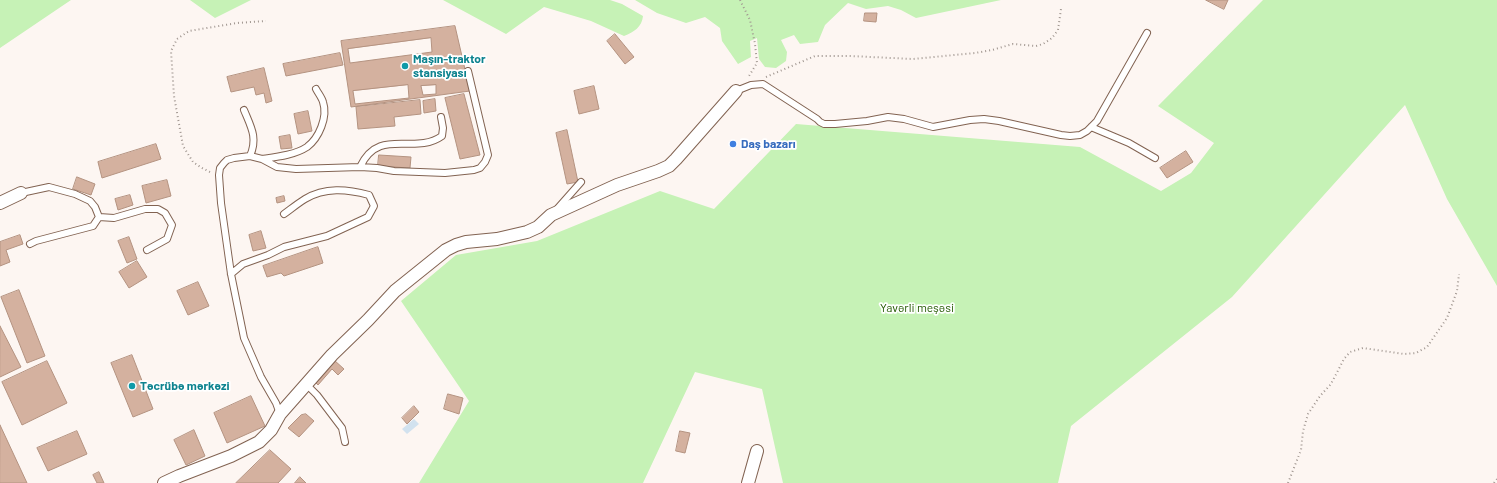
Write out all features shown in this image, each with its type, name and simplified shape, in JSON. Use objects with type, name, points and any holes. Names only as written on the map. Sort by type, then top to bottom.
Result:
[{"type":"street","points":[[164,483],[180,479],[259,442],[271,430],[280,414],[332,355],[395,291],[440,254],[456,245],[466,242],[497,239],[527,232],[538,227],[551,215],[617,185],[668,166],[676,159],[736,91]]},
{"type":"street","points":[[0,204],[21,194]]},
{"type":"street","points":[[748,483],[758,451]]},
{"type":"lane","points":[[736,91],[751,85],[763,84],[824,124],[867,121],[888,117],[904,119],[933,127],[984,119],[1019,125],[1061,135],[1080,135],[1097,121],[1147,33]]},
{"type":"lane","points":[[280,414],[276,403],[261,377],[244,338],[231,274],[221,203],[220,168],[228,160],[241,156],[250,156],[262,159],[278,167],[296,169],[360,167],[394,171],[445,173],[480,168],[488,155],[468,71]]},
{"type":"lane","points":[[262,159],[299,151],[307,147],[314,140],[320,130],[324,113],[324,103],[316,89]]},
{"type":"lane","points":[[244,110],[254,139],[254,147],[250,156]]},
{"type":"lane","points":[[360,167],[362,162],[372,151],[382,145],[392,143],[420,144],[438,139],[442,136],[443,128],[440,117]]},
{"type":"lane","points":[[1091,127],[1130,143],[1154,158]]},
{"type":"lane","points":[[551,215],[581,182]]},
{"type":"lane","points":[[21,194],[49,187],[75,194],[90,200],[99,217]]},
{"type":"lane","points":[[231,274],[244,264],[284,247],[327,236],[368,217],[374,206],[369,195],[342,189],[322,192],[306,199],[284,214]]},
{"type":"lane","points":[[99,217],[114,218],[145,209],[158,209],[165,213],[172,225],[167,238],[147,250]]},
{"type":"lane","points":[[30,244],[36,241],[93,226],[99,217]]},
{"type":"lane","points":[[306,384],[317,395],[342,428],[345,442]]},
{"type":"path","points":[[736,91],[751,74],[757,63],[750,20],[740,0]]},
{"type":"path","points":[[759,79],[815,56],[913,59],[975,53],[1013,44],[1036,46],[1043,44],[1052,38],[1058,30],[1061,9]]},
{"type":"path","points":[[219,175],[202,168],[193,162],[183,146],[174,96],[171,51],[177,39],[188,31],[237,23],[266,21]]},
{"type":"path","points":[[1288,483],[1301,450],[1303,430],[1308,414],[1320,396],[1331,384],[1344,359],[1350,352],[1363,348],[1404,354],[1416,353],[1427,347],[1447,318],[1457,291],[1459,274]]},
{"type":"path","points":[[1494,483],[1497,479]]},
{"type":"green space","points":[[0,0],[71,0],[0,48]]},
{"type":"green space","points":[[190,0],[251,0],[215,18]]},
{"type":"green space","points":[[443,0],[610,0],[622,4],[643,16],[637,29],[624,36],[591,21],[544,7],[506,34]]},
{"type":"green space","points":[[635,0],[1001,0],[916,18],[901,10],[888,6],[866,9],[848,3],[825,25],[818,42],[800,44],[794,35],[781,40],[787,52],[786,61],[776,68],[765,67],[759,59],[757,38],[750,41],[751,57],[738,64],[722,41],[720,28],[705,17],[686,23],[657,13]]},
{"type":"green space","name":"Yavərli meşəsi","points":[[1263,0],[1497,0],[1497,286],[1447,199],[1405,105],[1232,297],[1071,426],[1058,483],[783,483],[762,389],[695,372],[643,483],[419,483],[469,401],[401,301],[456,255],[537,241],[660,191],[714,209],[796,124],[1080,147],[1161,191],[1191,173],[1214,143],[1158,106]]},
{"type":"water","points":[[414,419],[419,424],[407,434],[402,429]]},
{"type":"building","points":[[1206,0],[1228,0],[1224,9]]},
{"type":"building","points":[[865,13],[877,13],[876,22],[864,21]]},
{"type":"building","name":"Maşın-traktor stansiyası","points":[[455,26],[470,91],[351,107],[341,41]]},
{"type":"building","points":[[615,34],[634,57],[625,64],[607,41]]},
{"type":"building","points":[[431,38],[432,52],[350,63],[348,49]]},
{"type":"building","points":[[340,53],[343,65],[286,76],[283,64]]},
{"type":"building","points":[[264,68],[272,101],[266,103],[264,93],[256,95],[254,87],[231,92],[227,77]]},
{"type":"building","points":[[408,85],[409,98],[355,104],[353,91]]},
{"type":"building","points":[[436,85],[436,94],[423,95],[421,86]]},
{"type":"building","points":[[594,86],[599,109],[579,114],[574,91]]},
{"type":"building","points":[[464,94],[480,155],[460,159],[445,98]]},
{"type":"building","points":[[435,99],[436,111],[424,113],[423,101]]},
{"type":"building","points":[[420,100],[421,114],[394,117],[395,126],[358,129],[356,107]]},
{"type":"building","points":[[308,111],[312,131],[298,134],[294,114]]},
{"type":"building","points":[[567,130],[578,182],[567,184],[556,133]]},
{"type":"building","points":[[290,135],[292,148],[281,149],[279,137]]},
{"type":"building","points":[[156,144],[161,159],[102,178],[98,162]]},
{"type":"building","points":[[1186,151],[1193,162],[1167,178],[1160,168]]},
{"type":"building","points":[[379,155],[411,157],[410,168],[378,166]]},
{"type":"building","points":[[77,177],[95,184],[91,195],[73,189]]},
{"type":"building","points":[[167,180],[171,196],[146,203],[142,186]]},
{"type":"building","points":[[130,195],[133,205],[118,210],[115,199]]},
{"type":"building","points":[[284,196],[285,201],[277,203],[276,198]]},
{"type":"building","points":[[261,231],[266,248],[253,251],[249,235]]},
{"type":"building","points":[[20,235],[23,244],[6,250],[10,262],[0,266],[0,242]]},
{"type":"building","points":[[129,237],[137,259],[127,263],[118,241]]},
{"type":"building","points":[[318,247],[323,263],[284,276],[281,273],[267,277],[263,266]]},
{"type":"building","points":[[137,261],[147,277],[129,288],[119,272]]},
{"type":"building","points":[[198,282],[209,306],[188,315],[177,291]]},
{"type":"building","points":[[19,290],[45,356],[27,363],[1,297]]},
{"type":"building","points":[[0,326],[21,367],[0,377]]},
{"type":"building","name":"Təcrübə mərkəzi","points":[[132,355],[153,409],[133,417],[111,363]]},
{"type":"building","points":[[334,360],[344,369],[338,375],[332,369],[318,385],[315,382]]},
{"type":"building","points":[[47,361],[67,403],[22,425],[2,382]]},
{"type":"building","points":[[448,394],[463,398],[459,414],[444,409]]},
{"type":"building","points":[[251,396],[265,426],[227,443],[214,413]]},
{"type":"building","points":[[414,406],[419,412],[407,424],[402,418]]},
{"type":"building","points":[[306,414],[314,421],[299,437],[288,428],[301,415]]},
{"type":"building","points":[[0,425],[27,483],[0,483]]},
{"type":"building","points":[[194,430],[205,456],[186,465],[174,440]]},
{"type":"building","points":[[77,431],[87,454],[48,471],[37,448]]},
{"type":"building","points":[[680,431],[690,433],[685,453],[676,451]]},
{"type":"building","points":[[270,450],[291,469],[278,483],[236,483]]},
{"type":"building","points":[[99,472],[104,483],[97,483],[93,475]]},
{"type":"building","points":[[300,477],[306,483],[295,483]]},
{"type":"place","name":"Maşın-traktor stansiyası","points":[[405,66]]},
{"type":"place","name":"Daş bazarı","points":[[733,144]]},
{"type":"place","name":"Təcrübə mərkəzi","points":[[132,386]]}]
